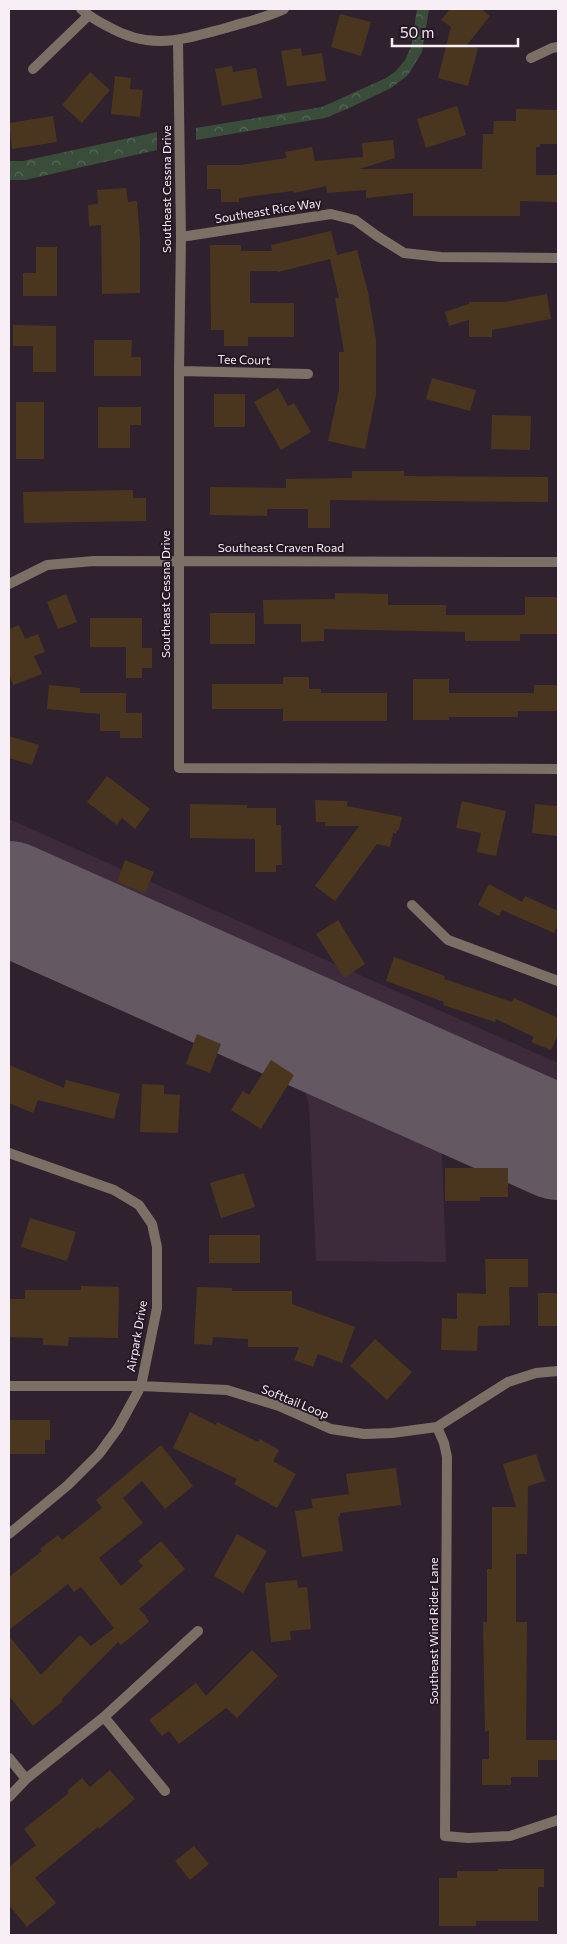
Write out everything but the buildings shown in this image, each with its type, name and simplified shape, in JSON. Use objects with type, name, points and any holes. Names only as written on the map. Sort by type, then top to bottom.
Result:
[{"type":"street","points":[[33,70],[85,12],[123,35],[153,42],[178,40],[258,19],[284,9]]},
{"type":"street","name":"Southeast Cessna Drive","points":[[178,40],[181,237],[179,768],[558,769]]},
{"type":"street","points":[[531,58],[558,47]]},
{"type":"street","name":"Southeast Rice Way","points":[[181,237],[331,214],[355,220],[404,253],[441,257],[558,258]]},
{"type":"street","name":"Tee Court","points":[[179,371],[308,374]]},
{"type":"street","name":"Southeast Craven Road","points":[[9,584],[47,565],[94,561],[558,562]]},
{"type":"street","points":[[412,904],[448,940],[558,981]]},
{"type":"street","name":"Airpark Drive","points":[[9,1153],[114,1190],[139,1205],[152,1224],[157,1246],[157,1308],[141,1386],[118,1428],[99,1454],[68,1485],[9,1534]]},
{"type":"street","name":"Softtail Loop","points":[[9,1386],[141,1386],[227,1390],[279,1406],[331,1429],[364,1434],[392,1433],[437,1427],[508,1382],[536,1373],[558,1371]]},
{"type":"street","name":"Southeast Wind Rider Lane","points":[[437,1427],[444,1443],[447,1457],[445,1836],[468,1838],[510,1836],[558,1820]]},
{"type":"street","points":[[9,1797],[26,1779],[104,1717],[198,1630]]},
{"type":"street","points":[[104,1717],[165,1791]]},
{"type":"street","points":[[9,1758],[26,1779]]},
{"type":"shaded area","points":[[9,819],[558,1063],[558,1181],[441,1130],[446,1262],[316,1261],[309,1105],[305,1091],[294,1073],[277,1060],[9,941]]},
{"type":"green space","points":[[417,9],[429,9],[422,52],[408,75],[391,88],[325,118],[196,140],[196,128],[322,107],[386,78],[396,71],[405,60],[411,47]]},
{"type":"green space","points":[[157,132],[157,150],[25,180],[9,180],[9,161],[23,161]]},
{"type":"runway","points":[[9,898],[558,1143]]}]
